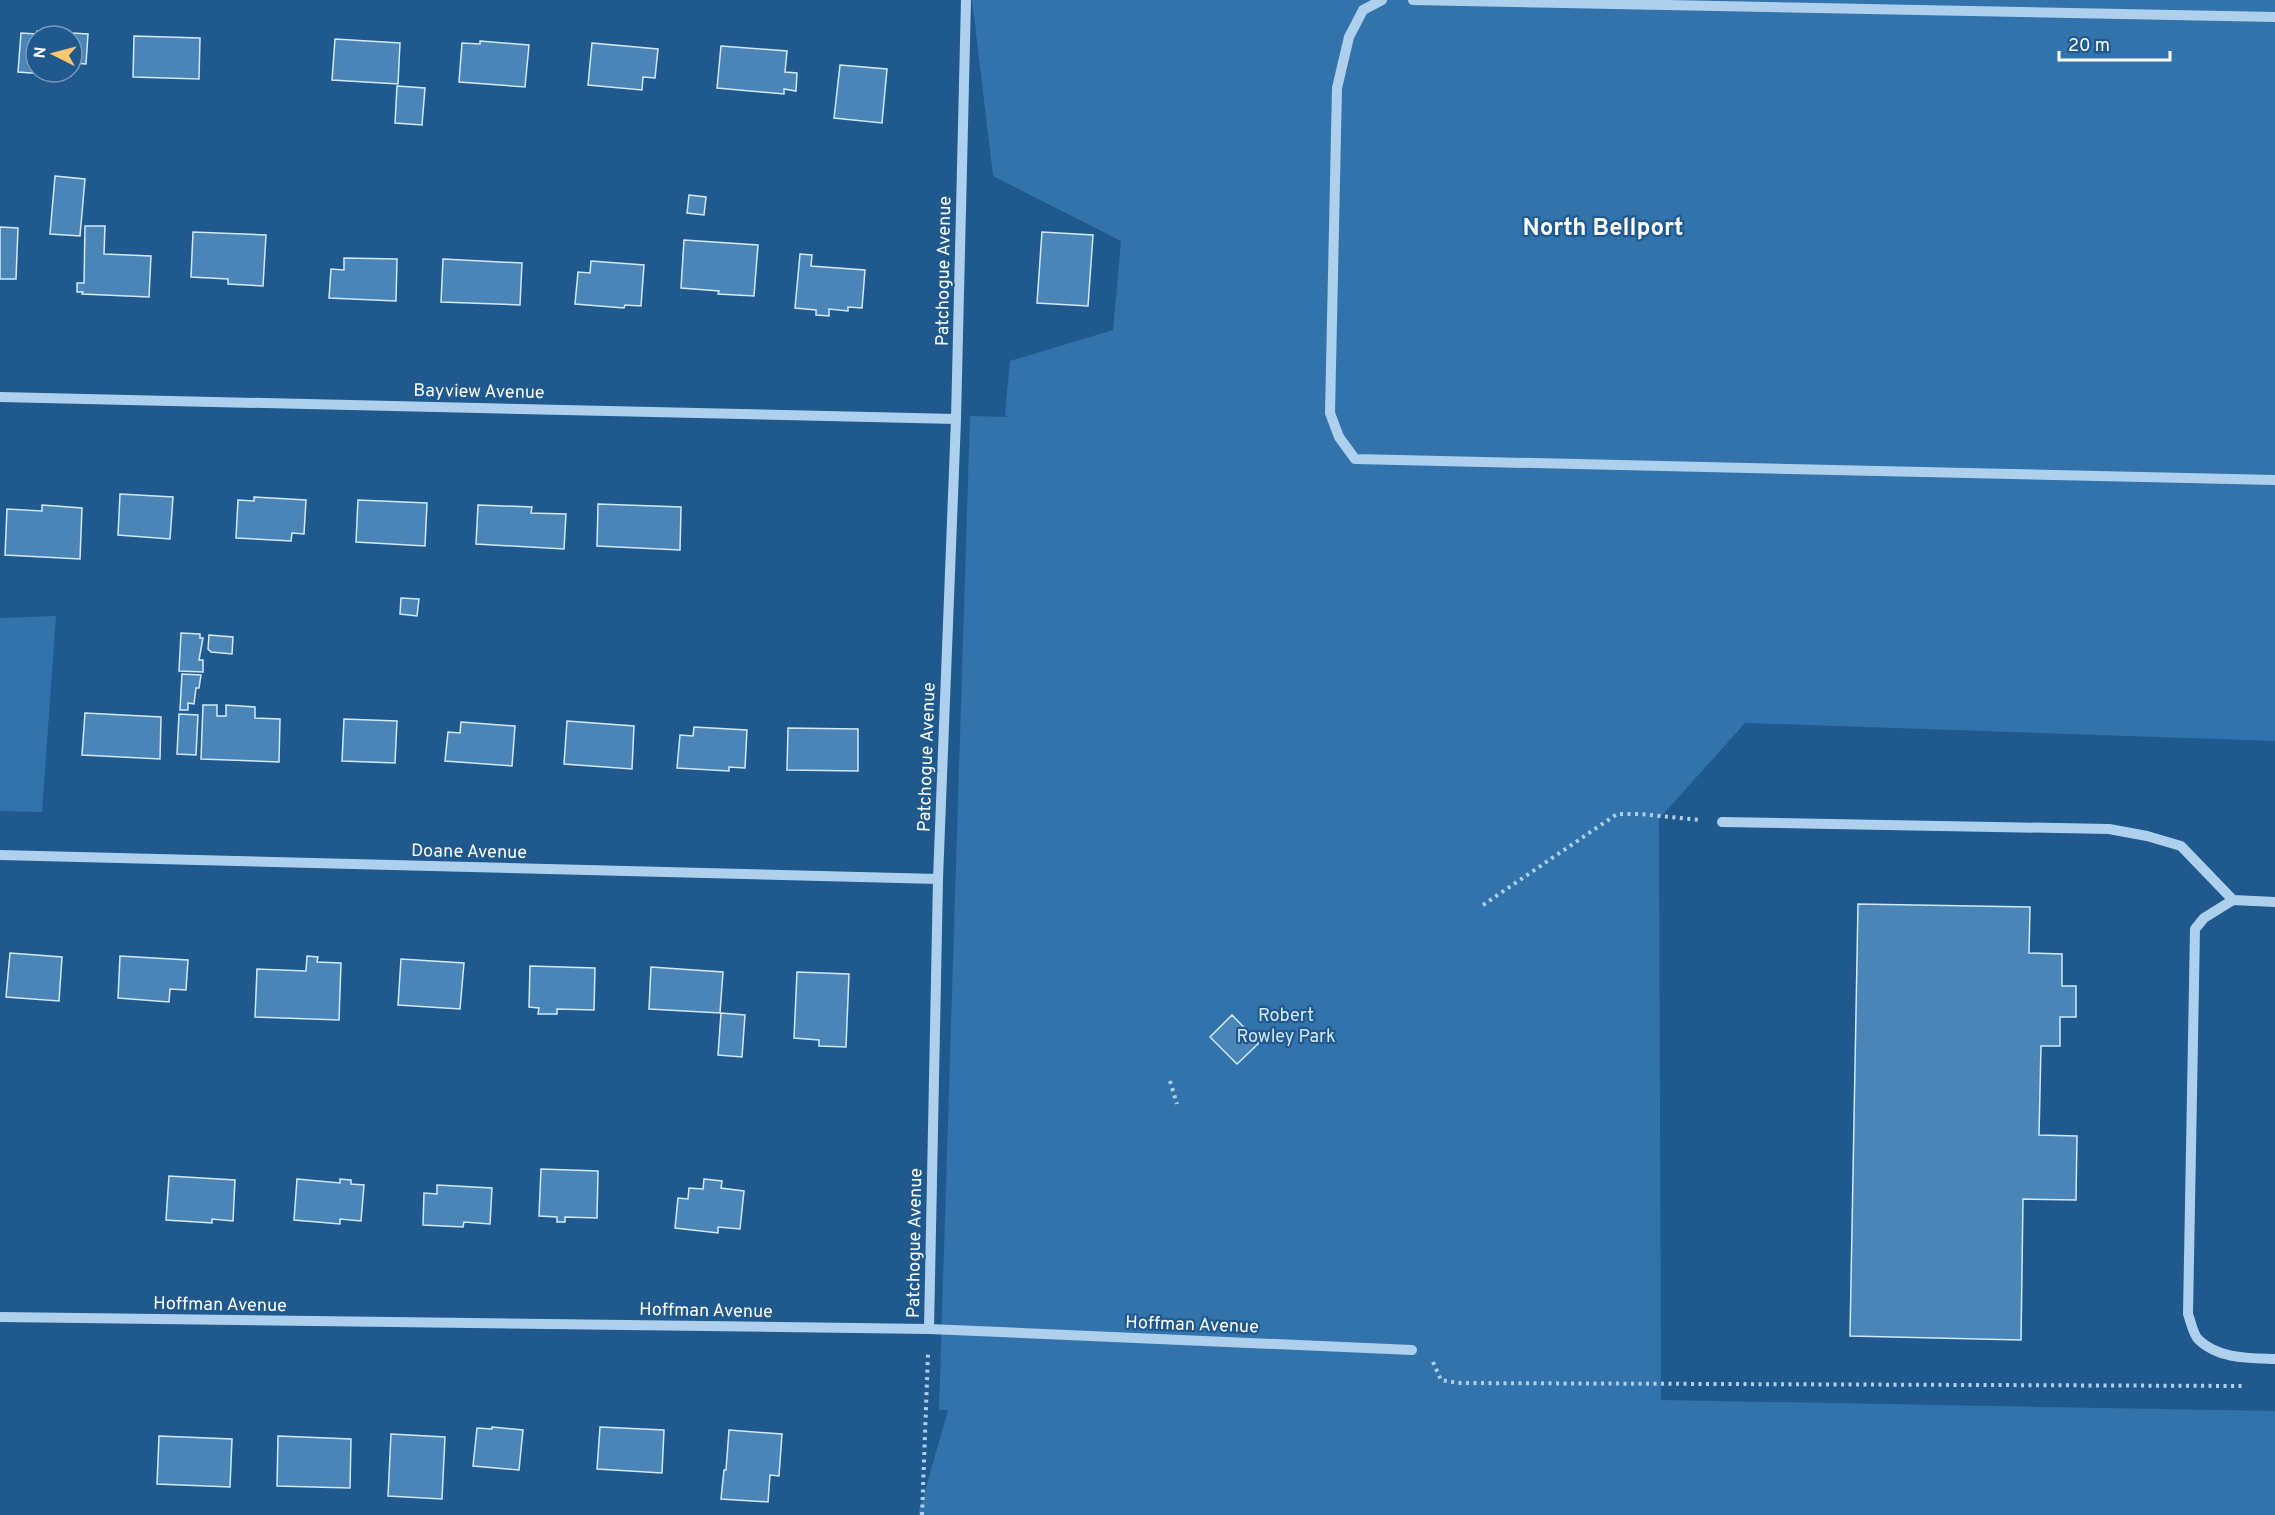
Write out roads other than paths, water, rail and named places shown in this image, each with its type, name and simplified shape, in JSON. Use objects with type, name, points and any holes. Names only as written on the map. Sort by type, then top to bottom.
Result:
[{"type":"street","name":"Patchogue Avenue","points":[[928,1329],[938,879],[956,418],[966,0]]},
{"type":"street","points":[[1382,0],[1363,10],[1349,37],[1337,88],[1330,413],[1339,437],[1355,459],[2275,480]]},
{"type":"street","points":[[1413,0],[2275,17]]},
{"type":"street","name":"Bayview Avenue","points":[[0,397],[956,418]]},
{"type":"street","points":[[1722,822],[2109,829],[2147,836],[2181,846],[2233,900]]},
{"type":"street","name":"Doane Avenue","points":[[0,855],[938,879]]},
{"type":"street","points":[[2275,902],[2233,900],[2204,918],[2194,929],[2188,1314],[2197,1339],[2215,1351],[2232,1357],[2275,1359]]},
{"type":"street","name":"Hoffman Avenue","points":[[0,1317],[928,1329],[1412,1350]]},
{"type":"district","name":"North Bellport","points":[[1603,227]]},
{"type":"park label","name":"Robert Rowley Park","points":[[1286,1025]]}]
